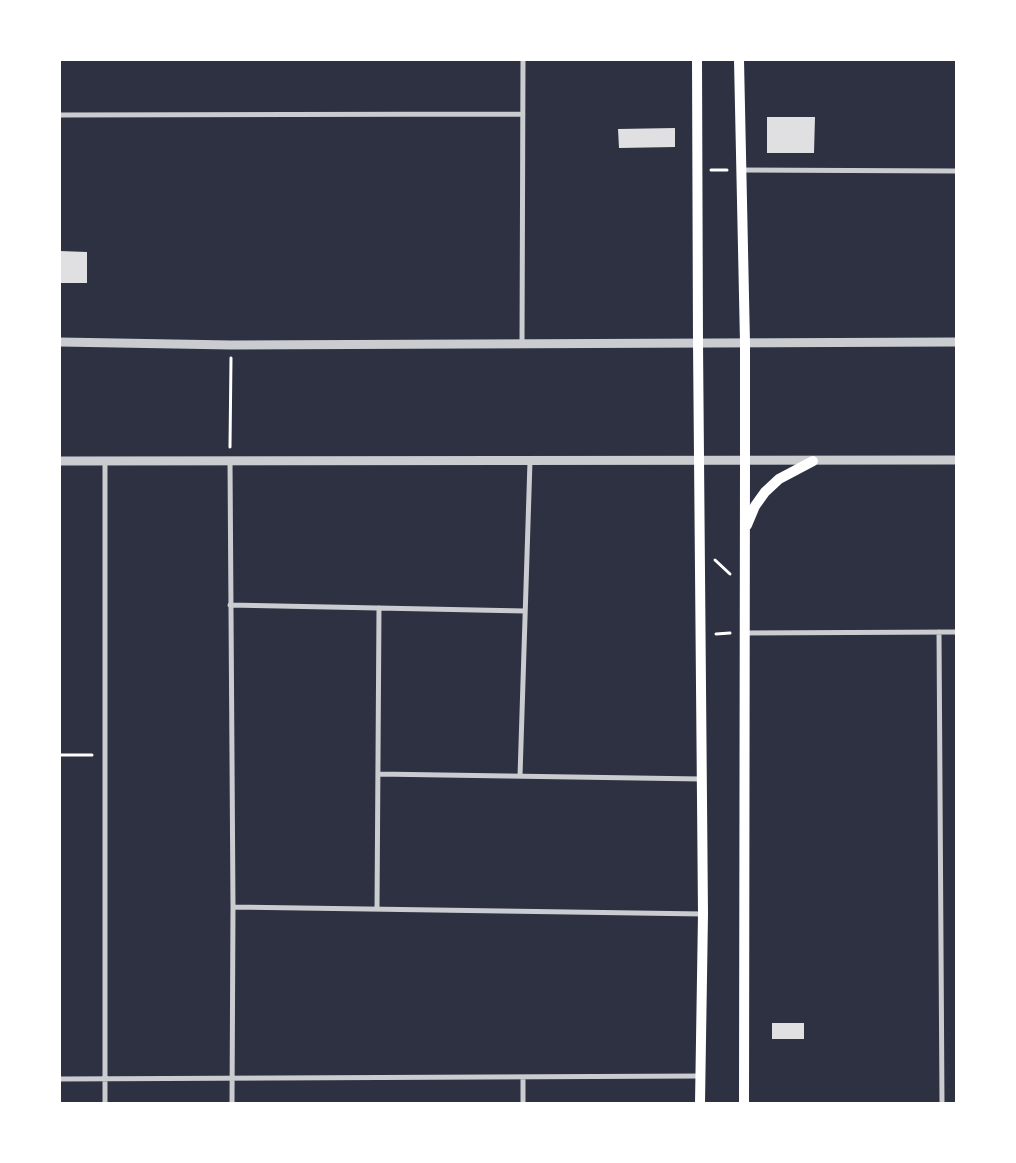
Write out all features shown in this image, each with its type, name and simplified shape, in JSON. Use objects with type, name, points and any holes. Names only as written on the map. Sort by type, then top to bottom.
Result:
[{"type":"main road","points":[[697,60],[703,914],[700,1103]]},
{"type":"main road","points":[[739,60],[745,461],[744,1103]]},
{"type":"main road","points":[[744,531],[755,506],[764,492],[779,479],[813,461]]},
{"type":"street","points":[[522,344],[523,60]]},
{"type":"street","points":[[60,115],[523,114]]},
{"type":"street","points":[[741,170],[956,171]]},
{"type":"street","points":[[60,342],[231,345],[956,342]]},
{"type":"street","points":[[60,461],[956,460]]},
{"type":"street","points":[[105,461],[105,1103]]},
{"type":"street","points":[[230,461],[233,907],[232,1103]]},
{"type":"street","points":[[520,776],[530,461]]},
{"type":"street","points":[[230,605],[525,611]]},
{"type":"street","points":[[377,909],[379,608]]},
{"type":"street","points":[[939,632],[942,1103]]},
{"type":"street","points":[[744,633],[956,632]]},
{"type":"street","points":[[378,774],[701,779]]},
{"type":"street","points":[[233,907],[703,914]]},
{"type":"street","points":[[60,1079],[700,1076]]},
{"type":"street","points":[[523,1077],[523,1103]]},
{"type":"path","points":[[698,169],[741,170]]},
{"type":"path","points":[[230,461],[231,345]]},
{"type":"path","points":[[700,545],[745,588]]},
{"type":"path","points":[[700,634],[744,633]]},
{"type":"path","points":[[60,755],[105,755]]},
{"type":"building","points":[[767,117],[815,117],[814,153],[767,153]]},
{"type":"building","points":[[675,128],[675,147],[619,148],[618,129]]},
{"type":"building","points":[[60,251],[87,252],[87,283],[60,283]]},
{"type":"building","points":[[772,1023],[804,1023],[804,1039],[772,1039]]}]
